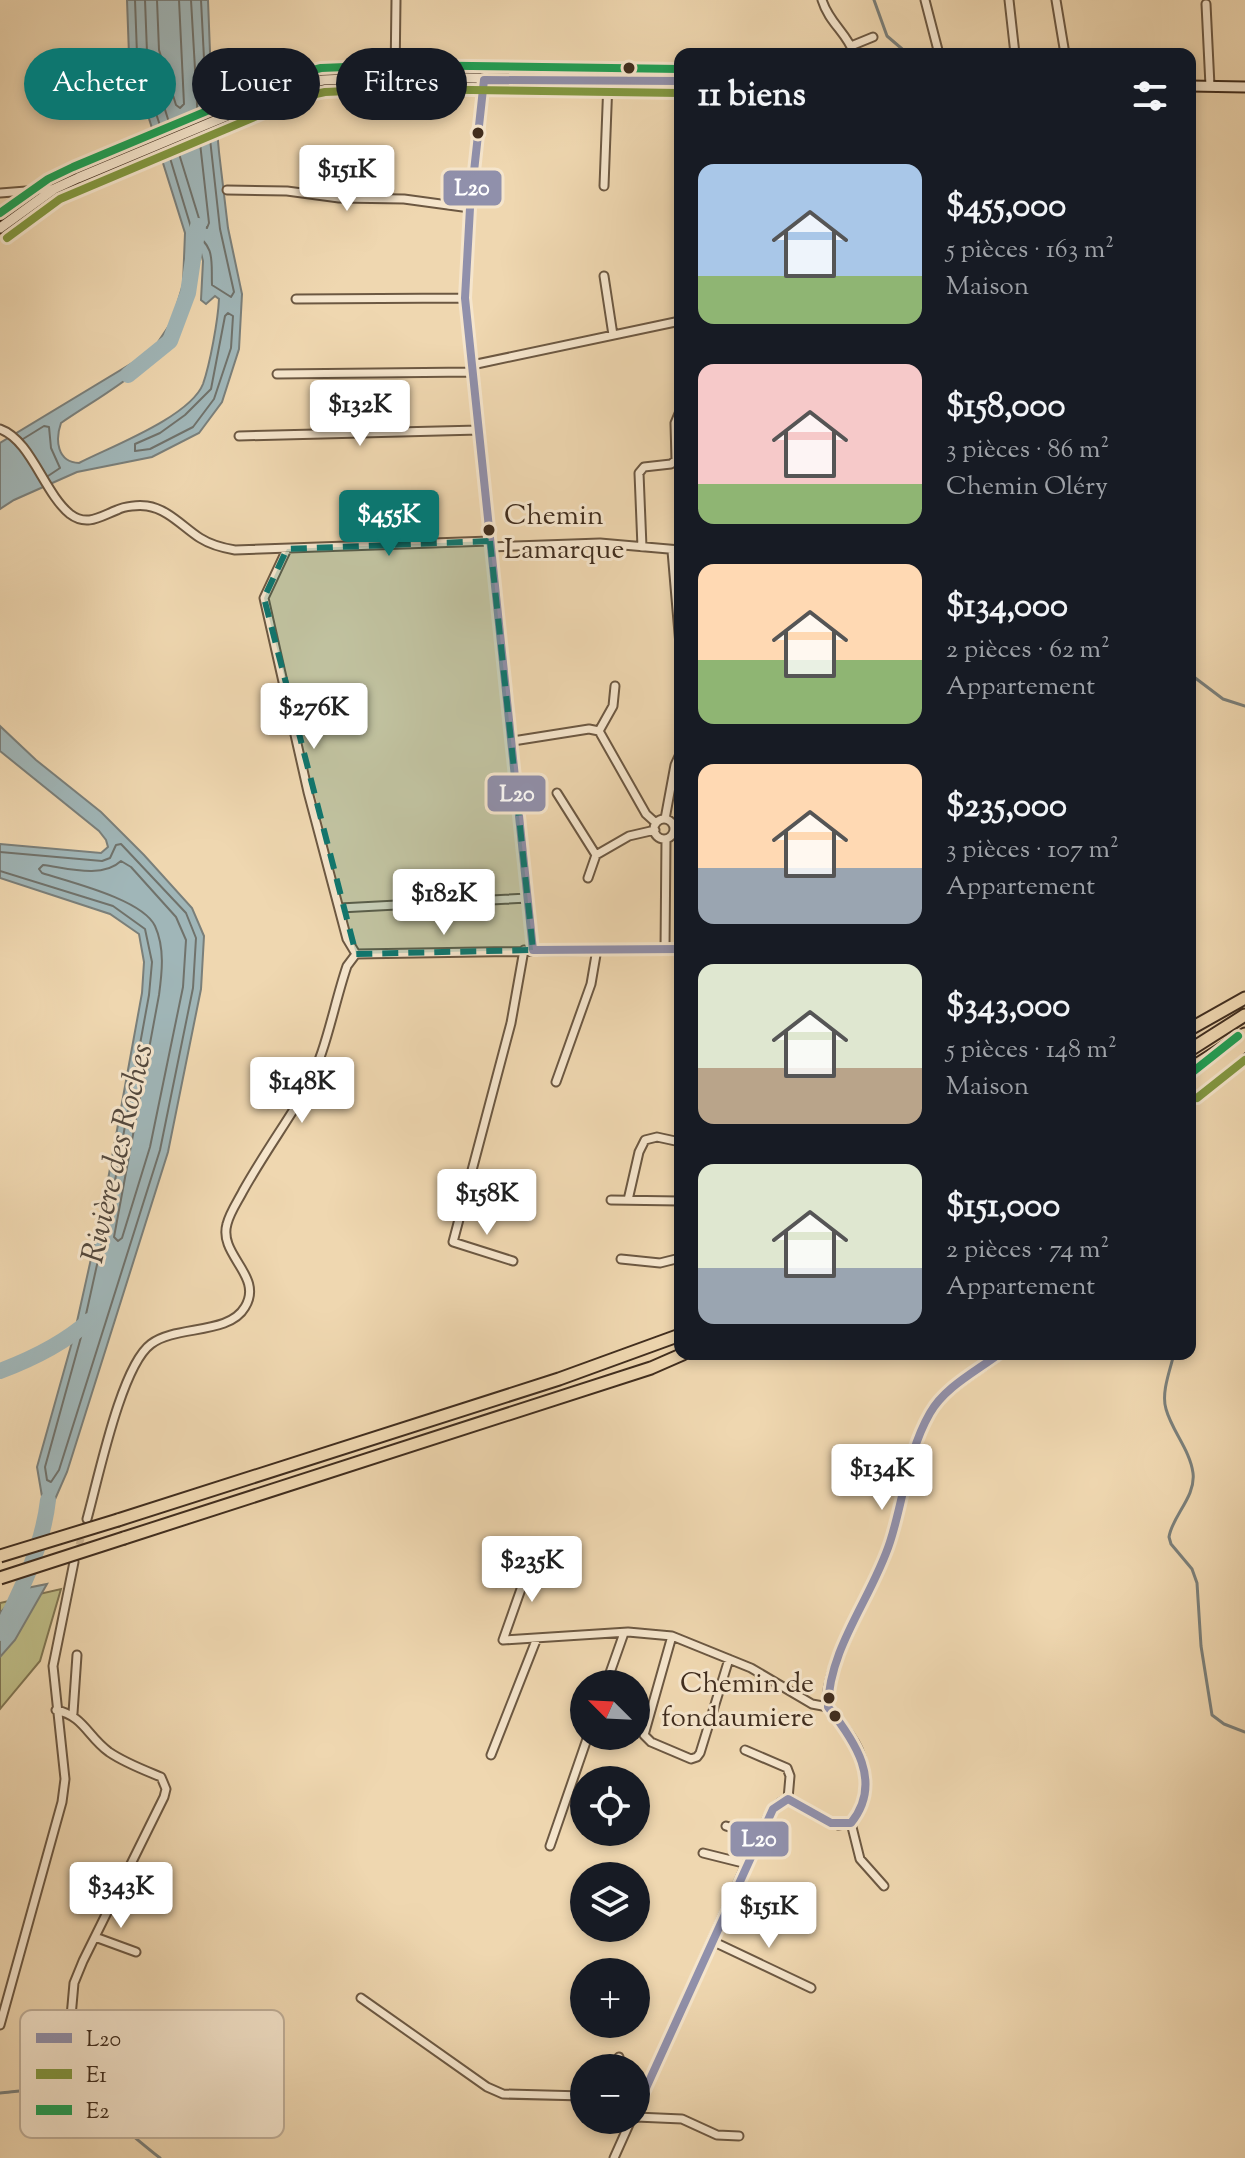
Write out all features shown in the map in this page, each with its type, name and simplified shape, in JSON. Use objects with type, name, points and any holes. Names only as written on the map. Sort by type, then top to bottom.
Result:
[{"type":"highway","points":[[1196,1026],[1245,998]]},
{"type":"highway","points":[[1196,1046],[1245,1015]]},
{"type":"highway","points":[[1196,1065],[1245,1034]]},
{"type":"highway","points":[[1196,1084],[1245,1045]]},
{"type":"highway","points":[[0,1556],[559,1379],[674,1337]]},
{"type":"highway","points":[[651,1368],[674,1358]]},
{"type":"highway","points":[[0,1578],[674,1360]]},
{"type":"main road","points":[[0,228],[54,189],[298,86],[336,79]]},
{"type":"main road","points":[[467,79],[674,81]]},
{"type":"main road","points":[[1196,86],[1245,87]]},
{"type":"street","points":[[395,48],[396,0]]},
{"type":"street","points":[[822,0],[831,22],[850,48]]},
{"type":"street","points":[[925,0],[937,48]]},
{"type":"street","points":[[1009,0],[1014,48]]},
{"type":"street","points":[[1056,0],[1064,48]]},
{"type":"street","points":[[1206,4],[1210,86]]},
{"type":"street","points":[[855,48],[873,37]]},
{"type":"street","points":[[484,80],[470,208],[465,298],[513,741],[528,898],[528,950],[453,1242],[513,1261]]},
{"type":"street","points":[[604,186],[608,81]]},
{"type":"street","points":[[0,193],[54,189]]},
{"type":"street","points":[[227,190],[404,199],[470,208]]},
{"type":"street","points":[[604,276],[613,335]]},
{"type":"street","points":[[296,299],[465,298]]},
{"type":"street","points":[[277,374],[473,368],[674,322]]},
{"type":"street","points":[[0,429],[15,436],[49,489],[70,514],[79,519],[100,519],[118,509],[147,506],[162,510],[202,539],[235,550],[387,543],[600,543],[674,550]]},
{"type":"street","points":[[239,436],[479,430]]},
{"type":"street","points":[[642,547],[639,473],[644,467],[674,462]]},
{"type":"street","points":[[287,549],[264,598],[308,792],[347,939],[356,954]]},
{"type":"street","points":[[599,731],[615,702],[615,686]]},
{"type":"street","points":[[513,741],[589,729],[599,731],[661,838],[671,837],[674,830]]},
{"type":"street","points":[[588,878],[596,855],[629,836],[656,827],[665,819],[674,770]]},
{"type":"street","points":[[557,793],[596,855]]},
{"type":"street","points":[[665,819],[674,823]]},
{"type":"street","points":[[665,949],[666,839]]},
{"type":"street","points":[[340,908],[528,898]]},
{"type":"street","points":[[556,1082],[591,984],[597,949]]},
{"type":"street","points":[[356,954],[674,949]]},
{"type":"street","points":[[87,1519],[125,1384],[139,1356],[161,1338],[221,1324],[245,1307],[249,1282],[228,1248],[225,1236],[227,1222],[262,1157],[306,1090],[347,966],[356,954]]},
{"type":"street","points":[[628,1200],[639,1152],[645,1140],[657,1137],[674,1141]]},
{"type":"street","points":[[611,1200],[674,1201]]},
{"type":"street","points":[[621,1259],[660,1263],[674,1260]]},
{"type":"street","points":[[828,1707],[832,1674],[883,1560],[924,1423],[942,1398],[991,1360]]},
{"type":"street","points":[[532,1558],[503,1640],[624,1633],[672,1636],[751,1668],[812,1704],[828,1707],[850,1735],[862,1764],[864,1800],[851,1823],[831,1823],[788,1799],[775,1806],[650,2076]]},
{"type":"street","points":[[0,2025],[62,1802],[65,1779],[53,1666],[74,1562]]},
{"type":"street","points":[[611,1670],[624,1633]]},
{"type":"street","points":[[672,1636],[644,1735],[651,1742],[691,1759],[700,1753],[729,1659]]},
{"type":"street","points":[[491,1755],[537,1638]]},
{"type":"street","points":[[73,1713],[77,1655]]},
{"type":"street","points":[[56,1710],[73,1713],[101,1745],[124,1761],[161,1777],[166,1789],[74,1983],[72,2010]]},
{"type":"street","points":[[550,1846],[583,1750]]},
{"type":"street","points":[[745,1750],[787,1768],[790,1776],[788,1799]]},
{"type":"street","points":[[851,1823],[860,1859],[884,1886]]},
{"type":"street","points":[[726,1826],[759,1836]]},
{"type":"street","points":[[703,1853],[747,1864]]},
{"type":"street","points":[[95,1937],[136,1952]]},
{"type":"street","points":[[712,1941],[811,1988]]},
{"type":"street","points":[[361,1998],[487,2087],[503,2094],[570,2096]]},
{"type":"street","points":[[650,2118],[682,2119],[717,2135],[739,2136]]},
{"type":"street","points":[[614,2158],[626,2134]]},
{"type":"highlighted area","points":[[490,541],[533,950],[356,954],[264,598],[287,549]]},
{"type":"shaded area","points":[[61,1589],[40,1661],[0,1709],[0,1603]]},
{"type":"water","points":[[127,0],[208,0],[210,48],[192,48],[192,120],[216,120],[228,228],[242,294],[239,349],[222,402],[199,433],[152,457],[77,472],[0,509],[0,443],[152,351],[172,321],[183,284],[185,233],[149,120],[176,120],[176,48],[129,48]],"holes":[[[194,245],[199,245],[203,261],[201,300],[206,304],[215,296],[219,299],[208,365],[203,384],[195,396],[148,430],[79,463],[66,459],[58,443],[61,423],[132,375],[163,347],[183,312]]]},
{"type":"water","points":[[0,726],[36,760],[101,812],[144,855],[192,908],[204,936],[201,989],[168,1152],[67,1472],[46,1520],[37,1467],[74,1335],[105,1196],[142,993],[144,962],[139,934],[110,914],[0,878],[0,844],[101,853],[108,847],[99,831],[0,751]]},
{"type":"water","points":[[47,1584],[15,1640],[0,1657],[0,1613],[22,1589]]},
{"type":"waterway","points":[[874,0],[887,36],[901,48]]},
{"type":"waterway","points":[[128,375],[170,341],[188,293],[198,226]]},
{"type":"waterway","points":[[1196,679],[1223,699],[1245,706]]},
{"type":"waterway","points":[[0,1371],[47,1350],[89,1321]]},
{"type":"waterway","points":[[1172,1360],[1165,1403],[1188,1456],[1193,1482],[1169,1537],[1171,1544],[1192,1569],[1197,1583],[1201,1646],[1212,1715],[1224,1724],[1245,1732]]},
{"type":"waterway","name":"Rivière des Roches","points":[[0,1633],[36,1551],[48,1500]]},
{"type":"waterway","points":[[0,2093],[20,2091]]},
{"type":"waterway","points":[[135,2138],[160,2158]]},
{"type":"tunnel","points":[[76,1555],[87,1519]]},
{"type":"transit line","name":"E2","points":[[0,213],[48,179],[73,167],[293,75],[321,68],[395,65],[674,69]]},
{"type":"transit line","name":"L20","points":[[674,81],[484,80],[470,208],[465,298],[533,950],[674,949]]},
{"type":"transit line","name":"E1","points":[[7,238],[60,199],[302,97],[325,92],[395,89],[674,93]]},
{"type":"transit line","name":"E2","points":[[1196,1069],[1238,1036]]},
{"type":"transit line","name":"E1","points":[[1197,1098],[1245,1060]]},
{"type":"transit line","name":"L20","points":[[650,2079],[773,1809],[788,1799],[831,1823],[851,1823],[861,1808],[865,1792],[862,1762],[847,1733],[828,1707],[836,1664],[890,1542],[922,1428],[936,1404],[952,1388],[991,1360]]},
{"type":"place","name":"Chemin Lamarque","points":[[489,530]]},
{"type":"place","name":"Chemin de fondaumiere","points":[[829,1698]]}]
